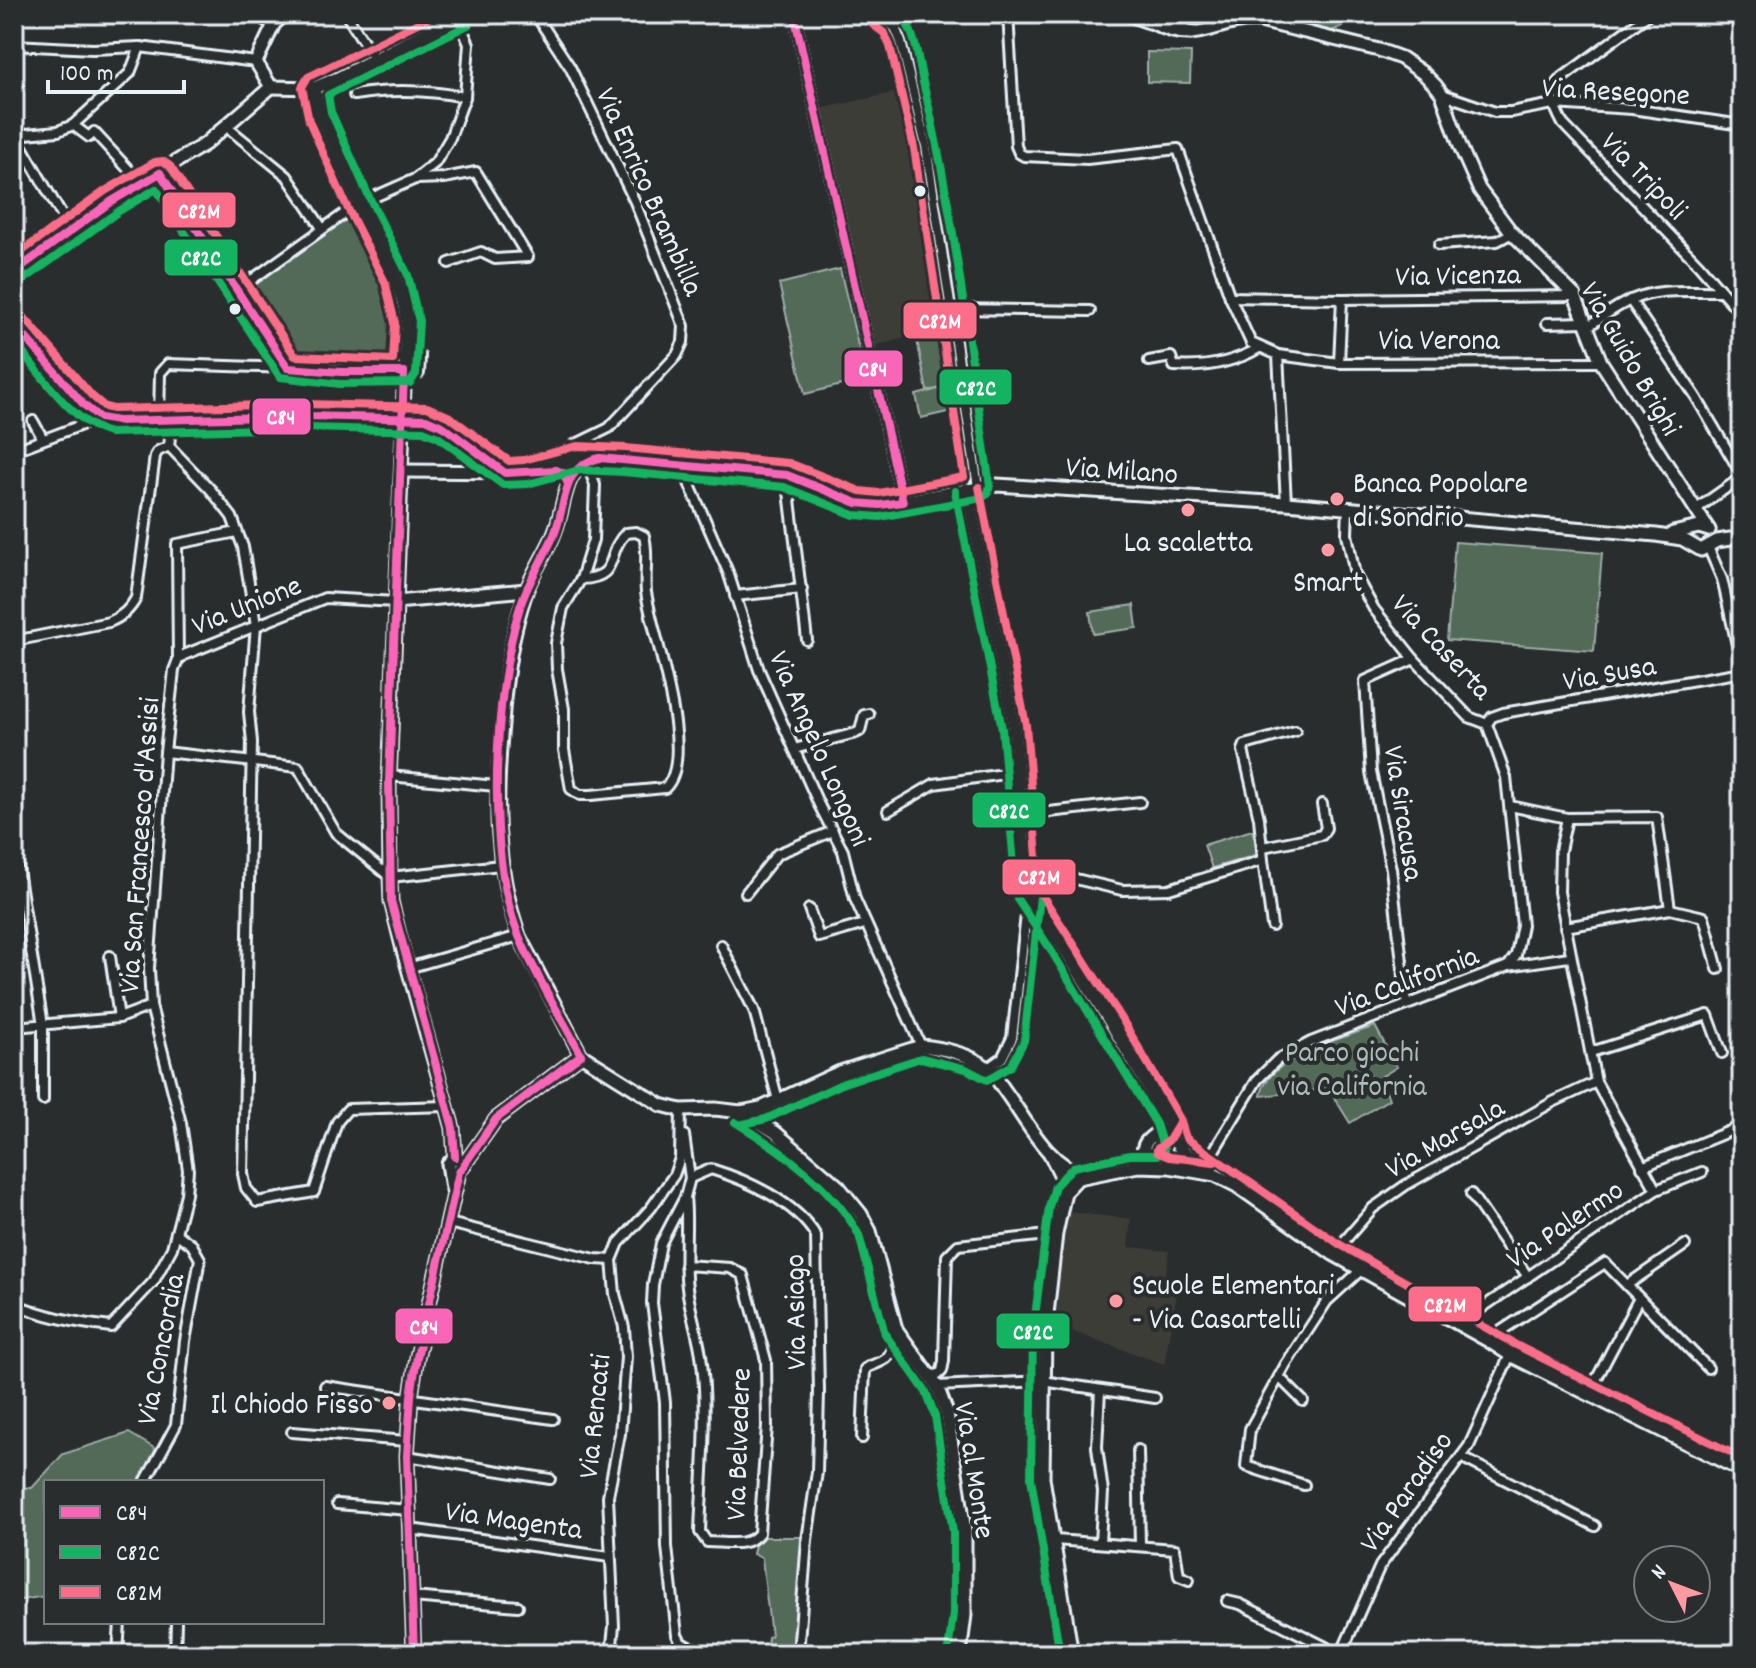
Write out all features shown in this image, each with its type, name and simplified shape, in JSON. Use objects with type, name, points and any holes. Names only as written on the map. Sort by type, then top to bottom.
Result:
[{"type":"main road","points":[[257,14],[274,24]]},
{"type":"main road","points":[[271,87],[256,62],[274,24],[285,14]]},
{"type":"main road","points":[[1126,14],[1161,21],[1166,14],[1178,26],[1195,35]]},
{"type":"main road","points":[[14,272],[96,213],[227,127],[271,87],[314,88],[375,60],[459,15]]},
{"type":"main road","points":[[1148,20],[1170,32],[1195,35]]},
{"type":"main road","name":"Via Guido Brighi","points":[[1195,35],[1246,20],[1275,24],[1401,58],[1424,74],[1442,94],[1479,189],[1512,233],[1575,296],[1601,362],[1695,510],[1702,538]]},
{"type":"main road","points":[[314,88],[320,116],[358,204],[396,278],[407,322],[389,776],[391,901],[453,1128],[457,1166],[449,1223],[417,1357],[407,1441],[414,1654]]},
{"type":"main road","points":[[160,173],[288,368],[404,372]]},
{"type":"main road","points":[[14,324],[78,399],[100,418],[118,421],[307,416],[426,419],[444,427],[505,473]]},
{"type":"main road","points":[[567,482],[587,460]]},
{"type":"main road","name":"Via Milano","points":[[526,472],[566,461],[587,460],[787,475],[857,503],[880,505],[997,485],[1286,503],[1736,539]]},
{"type":"main road","points":[[402,471],[505,473],[556,470],[568,478],[554,536],[526,590],[513,632],[506,671],[496,786],[501,865],[519,936],[581,1055],[496,1119],[457,1166]]},
{"type":"main road","points":[[972,488],[1014,727],[1028,890],[1167,1119],[1177,1151],[1174,1159],[1159,1166],[1146,1161],[1143,1149]]},
{"type":"main road","name":"Via Unione","points":[[396,602],[526,590]]},
{"type":"main road","points":[[757,1115],[778,1100],[840,1072],[921,1046],[971,1058],[988,1068],[1050,1154],[1065,1192]]},
{"type":"main road","name":"Via al Monte","points":[[581,1055],[681,1116],[715,1109],[757,1115],[828,1177],[861,1214],[870,1231],[896,1329],[937,1386],[947,1413],[965,1531],[965,1615],[960,1654]]},
{"type":"main road","points":[[1119,1169],[1137,1159],[1147,1139],[1160,1132],[1167,1119]]},
{"type":"main road","points":[[1156,1134],[1165,1134],[1215,1175],[1237,1186],[1333,1254],[1510,1355],[1742,1471]]},
{"type":"main road","points":[[1050,1154],[1066,1167],[1087,1175]]},
{"type":"main road","points":[[1069,1654],[1070,1642],[1055,1540],[1043,1478],[1043,1381],[1056,1234],[1065,1192],[1072,1182],[1087,1175],[1119,1169],[1204,1164]]},
{"type":"street","points":[[14,35],[16,14]]},
{"type":"street","points":[[346,14],[375,60]]},
{"type":"street","name":"Via Enrico Brambilla","points":[[535,14],[570,67],[635,202],[684,326],[683,342],[677,355],[658,376],[609,428],[574,445]]},
{"type":"street","points":[[794,14],[903,502]]},
{"type":"street","points":[[1008,14],[1016,146],[1019,153],[1024,156],[1087,159],[1178,149],[1230,297],[1251,343],[1259,348],[1238,360],[1191,367],[1174,366],[1171,357],[1149,361]]},
{"type":"street","points":[[1553,104],[1556,84],[1649,14]]},
{"type":"street","points":[[236,291],[358,204],[415,179],[435,163],[450,138],[465,97],[469,44],[459,15]]},
{"type":"street","points":[[896,17],[926,146],[952,309],[972,488]]},
{"type":"street","points":[[14,45],[93,49],[140,47],[256,62]]},
{"type":"street","points":[[72,233],[15,134],[58,131],[73,125],[130,73],[140,47]]},
{"type":"street","points":[[354,95],[378,91],[431,91],[465,97]]},
{"type":"street","name":"Via Resegone","points":[[1442,94],[1495,112],[1553,104],[1632,109],[1742,125]]},
{"type":"street","name":"Via Tripoli","points":[[1553,104],[1563,124],[1742,315]]},
{"type":"street","points":[[73,125],[89,137],[94,132],[141,183]]},
{"type":"street","points":[[227,127],[287,176],[322,228]]},
{"type":"street","points":[[415,179],[476,172],[528,257],[495,259],[481,252],[449,263]]},
{"type":"street","points":[[1439,245],[1497,241],[1512,233]]},
{"type":"street","points":[[1547,323],[1586,324],[1630,300],[1666,291],[1721,291]]},
{"type":"street","name":"Via Vicenza","points":[[1230,297],[1575,296]]},
{"type":"street","points":[[1339,363],[1342,299]]},
{"type":"street","points":[[1630,300],[1696,397],[1742,476],[1695,510]]},
{"type":"street","points":[[952,309],[1090,311]]},
{"type":"street","name":"Via Verona","points":[[1259,348],[1278,355],[1339,363],[1601,362]]},
{"type":"street","points":[[1278,355],[1286,503]]},
{"type":"street","points":[[404,372],[419,373],[420,356]]},
{"type":"street","points":[[159,419],[160,373],[168,364],[288,368]]},
{"type":"street","points":[[26,446],[100,418]]},
{"type":"street","points":[[172,419],[169,446],[232,517],[243,547],[256,625],[249,712],[251,762],[243,1174],[246,1188],[257,1202],[314,1192],[337,1122],[348,1109],[447,1106]]},
{"type":"street","points":[[33,421],[43,439]]},
{"type":"street","points":[[14,641],[109,622],[126,613],[136,598],[156,453],[169,446]]},
{"type":"street","points":[[581,579],[603,575],[626,533],[636,532],[644,536],[646,591],[672,703],[676,736],[677,771],[665,788],[591,795],[580,795],[571,789],[564,750],[564,709],[556,643],[563,608],[581,579],[593,540],[595,485],[587,460]]},
{"type":"street","name":"Via Angelo Longoni","points":[[682,467],[728,572],[759,670],[843,851],[855,899],[921,1046]]},
{"type":"street","points":[[787,475],[807,640]]},
{"type":"street","name":"Via Caserta","points":[[1348,508],[1347,534],[1355,575],[1374,609],[1414,659],[1469,717],[1487,724],[1506,777],[1510,806]]},
{"type":"street","name":"Via San Francesco d'Assisi","points":[[14,1304],[41,1315],[111,1327],[154,1281],[172,1248],[186,1194],[188,1170],[181,1123],[151,1006],[149,968],[165,752],[174,670],[178,660],[177,544],[237,532]]},
{"type":"street","points":[[1702,538],[1719,570],[1742,670]]},
{"type":"street","points":[[735,596],[802,589]]},
{"type":"street","name":"Via Unione","points":[[178,660],[325,598],[396,602]]},
{"type":"street","name":"Via Siracusa","points":[[1407,1004],[1391,869],[1371,772],[1365,681],[1414,659]]},
{"type":"street","name":"Via Susa","points":[[1487,724],[1492,717],[1503,713],[1742,670]]},
{"type":"street","points":[[794,749],[856,733],[860,731],[864,715],[869,714]]},
{"type":"street","points":[[1272,926],[1263,847],[1243,750],[1251,741],[1295,731]]},
{"type":"street","points":[[165,752],[298,767],[336,833],[390,877],[501,865]]},
{"type":"street","points":[[888,811],[934,784],[1018,772]]},
{"type":"street","points":[[389,776],[496,786]]},
{"type":"street","points":[[1021,815],[1140,802]]},
{"type":"street","points":[[1263,847],[1322,835],[1326,828],[1322,804]]},
{"type":"street","points":[[1510,806],[1567,818],[1657,817],[1670,909]]},
{"type":"street","name":"Via California","points":[[1204,1164],[1257,1080],[1277,1060],[1311,1042],[1508,966],[1516,955],[1522,925],[1510,806]]},
{"type":"street","points":[[1567,818],[1560,851],[1559,892],[1569,957],[1578,987],[1596,1082],[1656,1190]]},
{"type":"street","points":[[746,893],[777,854],[833,831]]},
{"type":"street","points":[[14,845],[43,1025],[43,1100]]},
{"type":"street","points":[[988,1068],[1002,1058],[1012,1038],[1028,890],[1067,877],[1122,890],[1169,889],[1263,860]]},
{"type":"street","points":[[809,909],[819,937],[865,924]]},
{"type":"street","points":[[1565,927],[1670,909],[1704,917],[1718,969]]},
{"type":"street","points":[[408,968],[519,936]]},
{"type":"street","points":[[721,945],[754,1010],[778,1100]]},
{"type":"street","points":[[110,956],[119,1018]]},
{"type":"street","points":[[1508,966],[1569,957]]},
{"type":"street","points":[[14,1027],[119,1018],[151,1006]]},
{"type":"street","points":[[1591,1052],[1708,1015],[1722,1053]]},
{"type":"street","name":"Via Marsala","points":[[1333,1254],[1373,1208],[1406,1185],[1553,1102],[1596,1082]]},
{"type":"street","points":[[681,1116],[690,1178],[685,1197],[661,1243],[652,1303],[665,1402],[667,1547],[677,1635],[681,1643],[706,1654]]},
{"type":"street","points":[[449,1223],[595,1259],[612,1260],[619,1243],[651,1208],[674,1175],[680,1158],[681,1116]]},
{"type":"street","name":"Via Palermo","points":[[1642,1167],[1742,1126]]},
{"type":"street","name":"Via Asiago","points":[[690,1178],[711,1169],[733,1176],[794,1211],[810,1225],[816,1236],[817,1472],[808,1531],[798,1654]]},
{"type":"street","name":"Via Palermo","points":[[1458,1324],[1656,1190],[1702,1172]]},
{"type":"street","points":[[1471,1194],[1528,1277]]},
{"type":"street","name":"Via Belvedere","points":[[685,1197],[685,1265],[701,1354],[704,1396],[700,1532],[707,1542],[745,1543],[754,1540],[759,1533],[767,1426],[766,1360],[743,1275],[730,1268],[685,1265]]},
{"type":"street","name":"Via Concordia","points":[[148,1480],[176,1425],[185,1341],[200,1259],[192,1245],[176,1233]]},
{"type":"street","points":[[928,1374],[938,1375],[944,1361],[947,1256],[951,1250],[958,1245],[1056,1234]]},
{"type":"street","points":[[1627,1285],[1685,1245]]},
{"type":"street","name":"Via Rencati","points":[[611,1654],[614,1626],[608,1496],[620,1434],[626,1357],[612,1260]]},
{"type":"street","points":[[1487,1340],[1605,1263],[1708,1368]]},
{"type":"street","points":[[1304,1485],[1246,1466],[1250,1429],[1327,1301],[1361,1270]]},
{"type":"street","points":[[1588,1395],[1639,1298]]},
{"type":"street","points":[[862,1438],[865,1369],[885,1360],[890,1354],[896,1329]]},
{"type":"street","name":"Via Paradiso","points":[[1227,1601],[1240,1604],[1340,1654],[1380,1566],[1469,1446],[1510,1355]]},
{"type":"street","points":[[1279,1377],[1303,1401]]},
{"type":"street","points":[[937,1386],[1043,1381],[1155,1398]]},
{"type":"street","points":[[325,1386],[411,1396],[553,1419]]},
{"type":"street","points":[[1100,1390],[1097,1447],[1103,1492],[1100,1542]]},
{"type":"street","points":[[292,1432],[407,1441]]},
{"type":"street","points":[[1138,1450],[1140,1545]]},
{"type":"street","points":[[407,1456],[550,1479]]},
{"type":"street","points":[[1461,1457],[1595,1526]]},
{"type":"street","points":[[337,1504],[409,1510]]},
{"type":"street","name":"Via Magenta","points":[[410,1529],[610,1557]]},
{"type":"street","points":[[1055,1540],[1175,1549],[1179,1576],[1189,1580]]},
{"type":"street","points":[[412,1597],[518,1606]]},
{"type":"street","points":[[118,1654],[120,1624]]},
{"type":"street","points":[[175,1654],[176,1624]]},
{"type":"shaded area","points":[[907,90],[948,327],[873,346],[820,109]]},
{"type":"shaded area","name":"Scuole Elementari - Via Casartelli","points":[[1068,1212],[1131,1219],[1128,1247],[1169,1251],[1166,1275],[1180,1277],[1164,1364],[1052,1324]]},
{"type":"green space","points":[[1261,14],[1369,14],[1330,32]]},
{"type":"green space","points":[[1147,52],[1191,53],[1190,83],[1147,82]]},
{"type":"green space","points":[[360,207],[392,278],[402,319],[399,358],[386,367],[290,364],[242,294],[246,286]]},
{"type":"green space","points":[[840,269],[866,379],[805,394],[779,284]]},
{"type":"green space","points":[[945,335],[961,409],[921,418],[916,395],[946,387],[927,391],[917,340]]},
{"type":"green space","points":[[1455,542],[1602,553],[1594,651],[1447,640]]},
{"type":"green space","points":[[1134,605],[1137,628],[1093,634],[1090,612]]},
{"type":"green space","points":[[1252,830],[1259,854],[1212,868],[1204,845]]},
{"type":"green space","name":"Parco giochi via California","points":[[1375,1026],[1397,1067],[1381,1077],[1389,1099],[1350,1123],[1329,1089],[1261,1096],[1266,1083],[1290,1060],[1326,1043]]},
{"type":"green space","points":[[129,1433],[161,1452],[146,1480],[44,1480],[44,1596],[14,1601],[14,1488],[32,1488],[63,1454]]},
{"type":"green space","points":[[762,1537],[803,1537],[792,1654],[766,1654],[768,1637],[771,1636],[762,1558],[753,1554],[755,1545]]},
{"type":"transit line","name":"C82M","points":[[14,257],[105,191],[155,162],[163,161],[170,166],[295,356],[393,360],[395,323],[385,282],[309,121],[302,87],[308,77],[436,14]]},
{"type":"transit line","name":"C84","points":[[581,1055],[519,936],[508,902],[501,862],[497,772],[499,726],[511,642],[523,597],[554,535],[571,478],[587,462],[600,458],[787,475],[857,503],[880,505],[903,502],[794,14]]},
{"type":"transit line","name":"C82C","points":[[14,342],[70,408],[96,428],[110,433],[307,428],[423,431],[438,437],[503,485],[528,484],[579,470],[623,472],[784,487],[854,515],[880,517],[982,498],[988,493],[990,485],[953,232],[916,46],[905,20],[899,14]]},
{"type":"transit line","name":"C82M","points":[[23,316],[92,396],[105,407],[113,409],[307,404],[427,407],[450,417],[509,461],[577,446],[625,448],[789,463],[860,491],[879,493],[964,477],[914,148],[890,46],[884,33],[872,24]]},
{"type":"transit line","name":"C82C","points":[[21,282],[119,211],[156,189],[280,377],[340,384],[410,383],[416,374],[419,321],[408,275],[331,112],[328,95],[468,25]]},
{"type":"transit line","name":"C84","points":[[160,173],[288,368]]},
{"type":"transit line","name":"C84","points":[[14,272],[112,201],[160,173]]},
{"type":"transit line","name":"C84","points":[[14,324],[84,405],[100,418],[118,421],[307,416],[426,419],[444,427],[505,473],[556,470],[563,473],[567,482]]},
{"type":"transit line","name":"C84","points":[[288,368],[404,372]]},
{"type":"transit line","name":"C84","points":[[404,372],[389,782],[391,901],[453,1128],[455,1157]]},
{"type":"transit line","name":"C82M","points":[[979,487],[1026,725],[1040,892],[1122,1019],[1180,1119],[1186,1138],[1339,1244],[1516,1345],[1742,1458]]},
{"type":"transit line","name":"C82C","points":[[955,491],[1002,729],[1017,899],[1156,1124],[1164,1150],[1158,1155],[1130,1155],[1073,1167],[1055,1186],[1049,1207],[1033,1332],[1031,1478],[1058,1642],[1057,1653]]},
{"type":"transit line","name":"C82C","points":[[743,1124],[766,1119],[844,1083],[921,1058],[966,1069],[987,1080],[1011,1066],[1024,1041],[1039,883]]},
{"type":"transit line","name":"C84","points":[[414,1654],[407,1456],[411,1396],[459,1172],[496,1119],[581,1055]]},
{"type":"transit line","name":"C82C","points":[[735,1122],[804,1171],[848,1218],[859,1235],[885,1334],[926,1392],[935,1416],[953,1532],[953,1614],[948,1652]]},
{"type":"transit line","name":"C82M","points":[[1178,1125],[1157,1152],[1169,1157],[1214,1162]]},
{"type":"place","name":"Banca Popolare di Sondrio","points":[[1337,499]]},
{"type":"place","name":"La scaletta","points":[[1188,510]]},
{"type":"place","name":"Smart","points":[[1328,550]]},
{"type":"place","name":"Scuole Elementari - Via Casartelli","points":[[1116,1301]]},
{"type":"place","name":"Il Chiodo Fisso","points":[[389,1403]]}]
